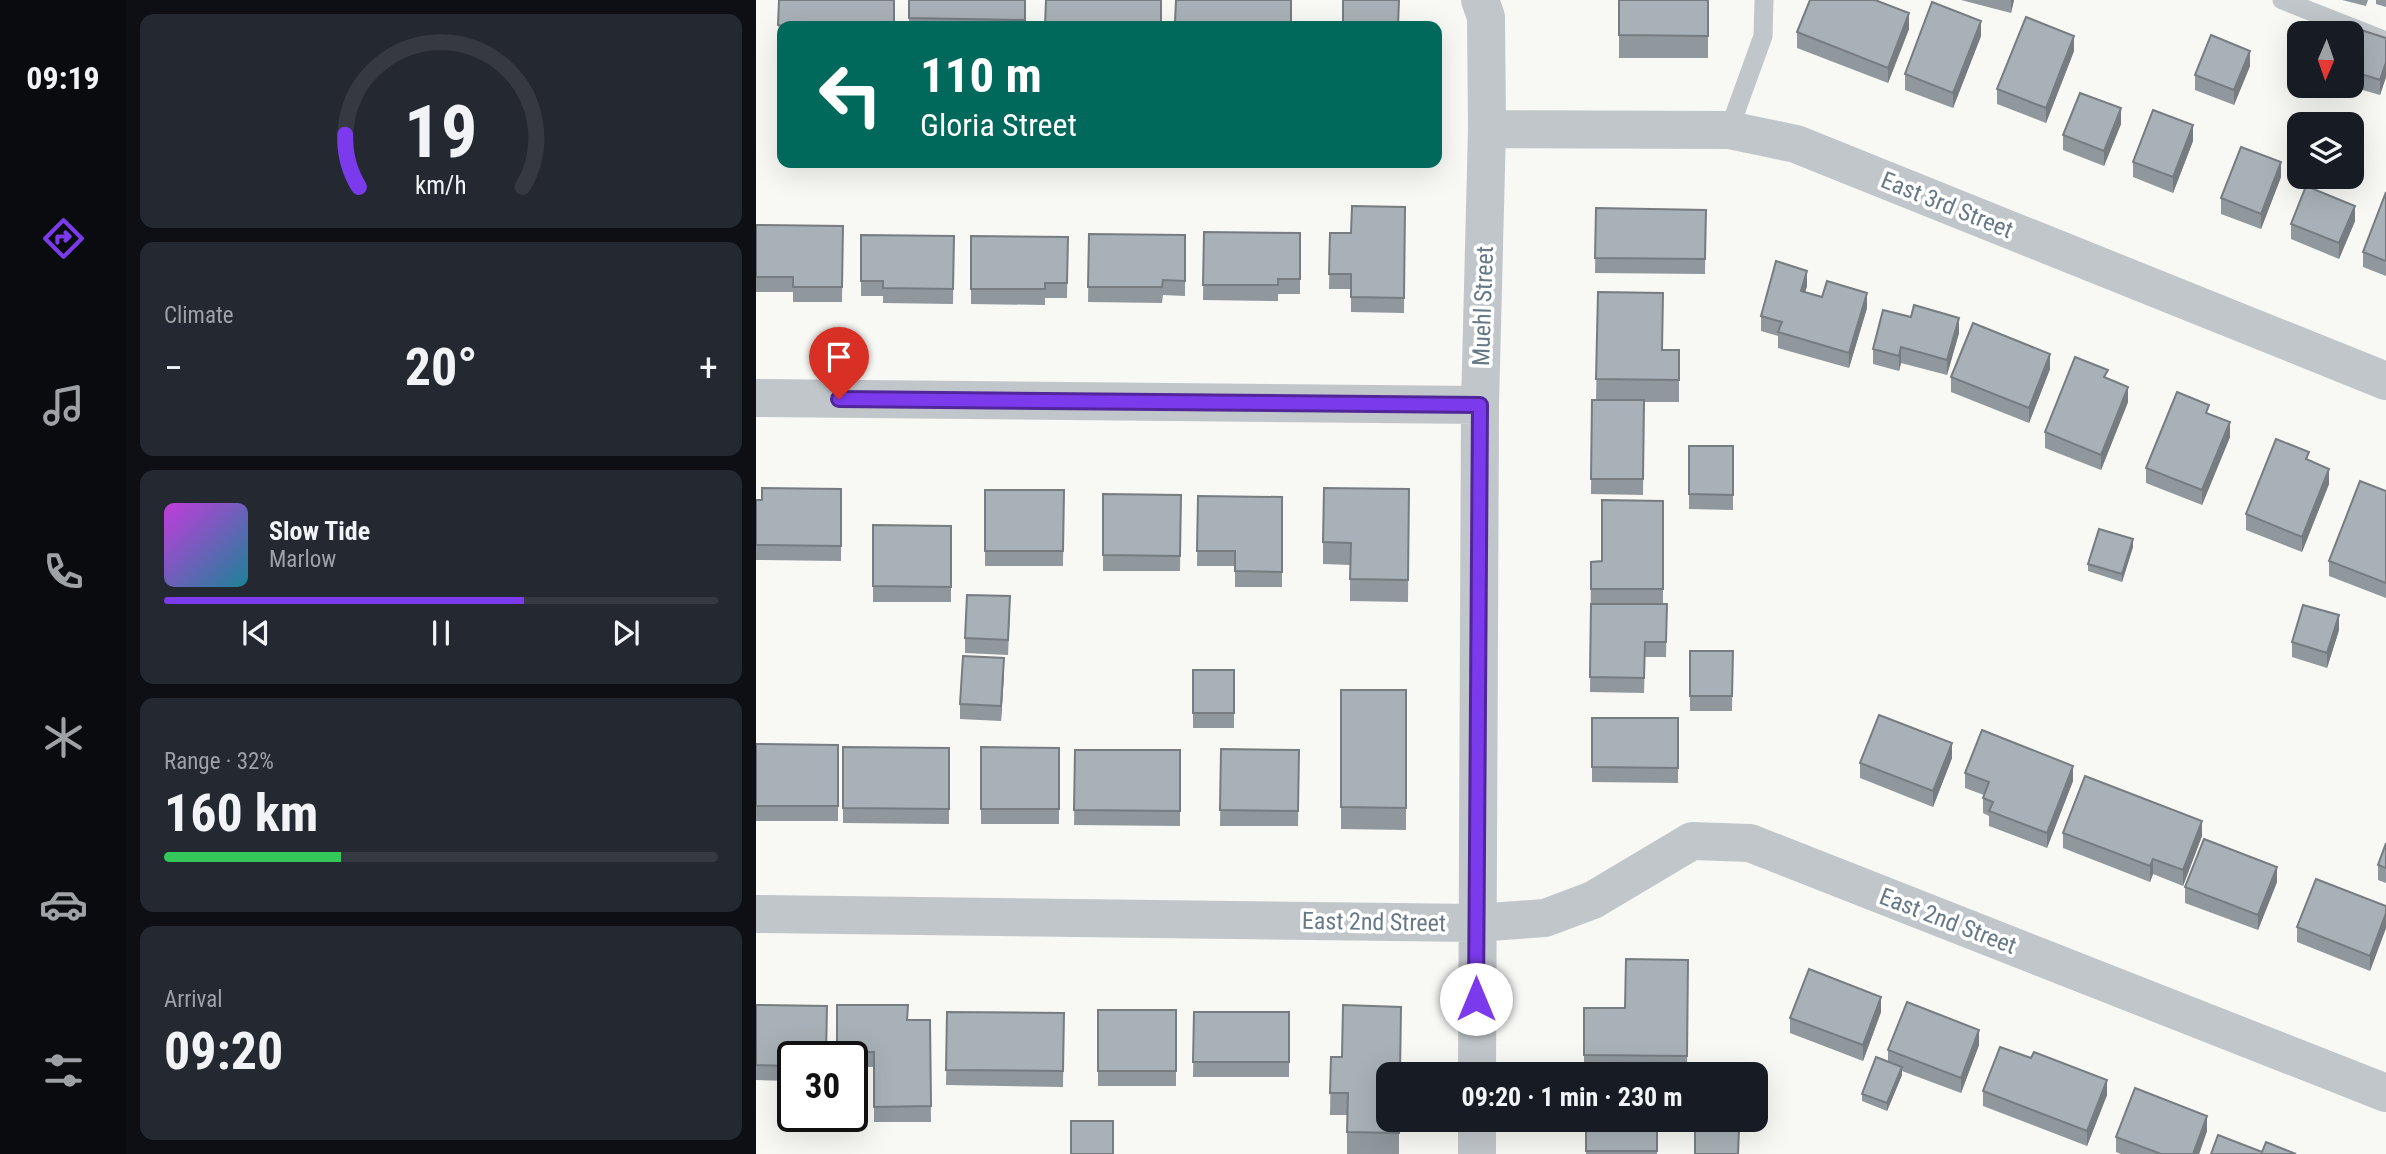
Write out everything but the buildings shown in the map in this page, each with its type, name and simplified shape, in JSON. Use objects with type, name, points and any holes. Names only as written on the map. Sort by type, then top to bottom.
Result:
[{"type":"street","name":"Muehl Street","points":[[1477,1062],[1480,405],[1488,128],[1486,18],[1480,0]]},
{"type":"street","name":"East 3rd Street","points":[[1488,128],[1729,130],[1796,144],[2386,381]]},
{"type":"street","points":[[756,398],[1480,405]]},
{"type":"street","name":"East 2nd Street","points":[[756,914],[1476,923],[1545,918],[1593,901],[1692,841],[1750,843],[2386,1093]]},
{"type":"street","points":[[1477,1132],[1477,1154]]},
{"type":"lane","points":[[1729,130],[1763,36],[1765,0]]},
{"type":"lane","points":[[2283,0],[2386,41]]},
{"type":"route","points":[[839,399],[1480,405],[1476,999]]}]
